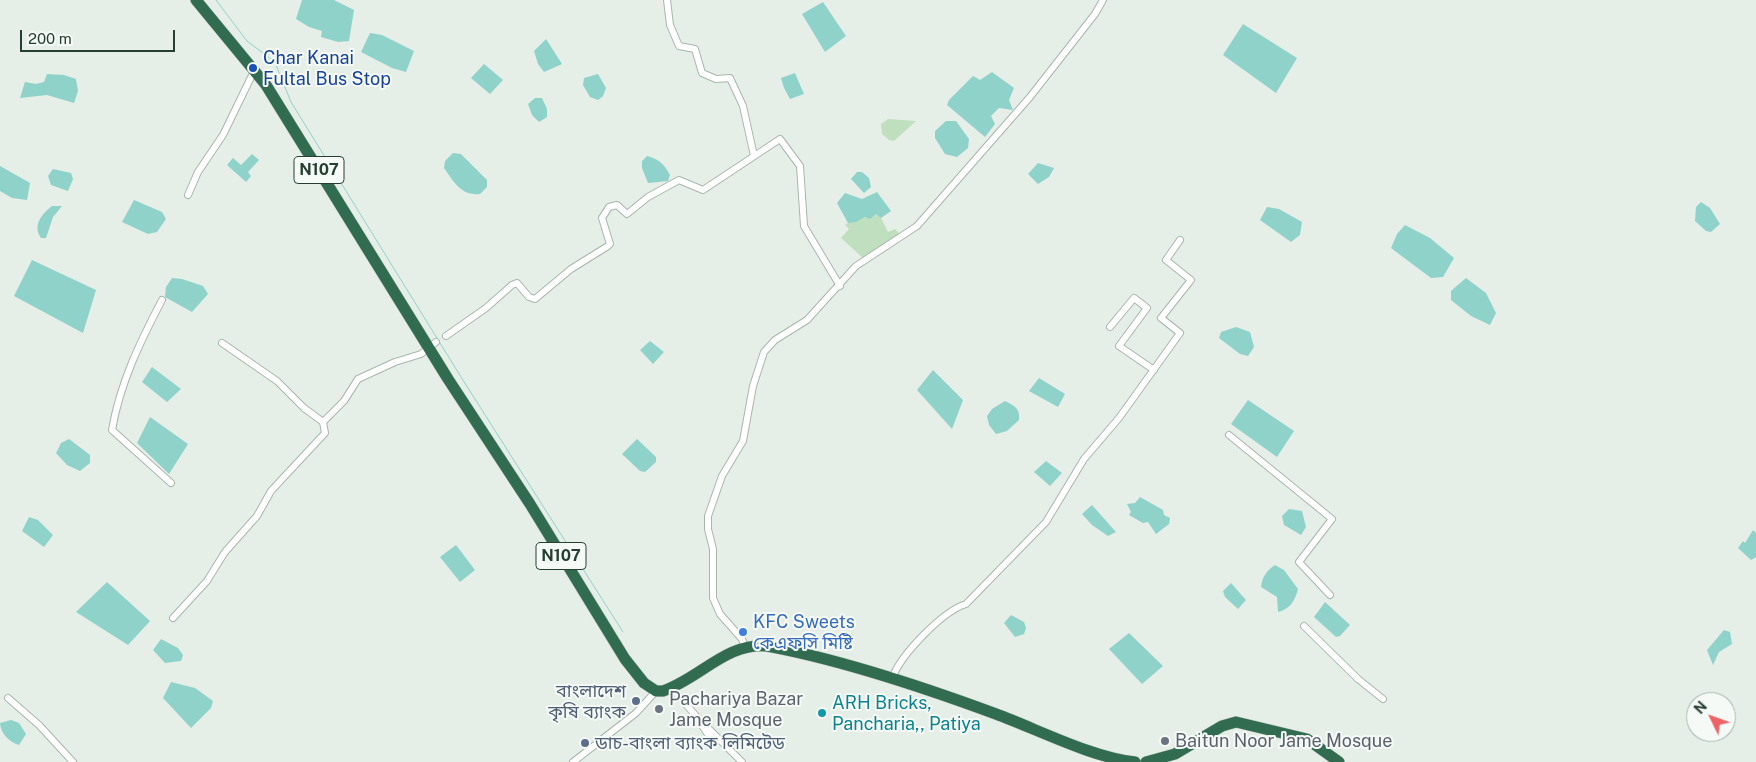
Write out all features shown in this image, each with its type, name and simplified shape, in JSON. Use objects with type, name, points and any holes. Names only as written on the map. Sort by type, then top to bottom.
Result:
[{"type":"highway","name":"N107","points":[[196,0],[255,69],[433,345],[625,660],[644,683],[656,691]]},
{"type":"highway","points":[[656,691],[672,688],[745,647],[759,645],[892,678],[995,714],[1100,754],[1135,762]]},
{"type":"highway","points":[[1146,762],[1176,754],[1222,726],[1236,722],[1274,732],[1298,735],[1316,744],[1339,762]]},
{"type":"street","points":[[667,0],[670,25],[679,46],[695,49],[702,73],[716,79],[730,78],[743,106],[754,156]]},
{"type":"street","points":[[745,647],[742,639],[720,614],[713,598],[714,549],[708,529],[708,516],[722,476],[743,441],[753,386],[764,352],[775,340],[807,320],[863,261],[917,226],[1030,97],[1095,14],[1103,0]]},
{"type":"street","points":[[188,195],[198,172],[222,134],[255,69]]},
{"type":"street","points":[[446,336],[486,308],[512,285],[517,283],[529,297],[535,299],[571,269],[608,246],[610,244],[602,218],[609,207],[618,205],[627,214],[648,197],[679,180],[703,190],[780,139],[800,166],[804,226],[840,286]]},
{"type":"street","points":[[892,678],[898,665],[934,624],[953,608],[966,604],[1046,522],[1084,459],[1154,370],[1180,333],[1161,318],[1191,280],[1166,260],[1180,240]]},
{"type":"street","points":[[1110,328],[1134,298],[1147,308],[1119,346],[1154,370]]},
{"type":"street","points":[[162,300],[136,349],[117,402],[112,430],[171,483]]},
{"type":"street","points":[[173,618],[207,582],[225,552],[257,516],[271,491],[325,433],[323,422],[304,408],[277,381],[222,343]]},
{"type":"street","points":[[323,422],[344,400],[358,379],[433,345]]},
{"type":"street","points":[[1230,435],[1332,519],[1298,562],[1330,595]]},
{"type":"street","points":[[1304,626],[1358,679],[1383,699]]},
{"type":"street","points":[[672,688],[696,716],[742,762]]},
{"type":"street","points":[[573,762],[630,719],[646,704],[656,691]]},
{"type":"street","points":[[8,698],[39,725],[73,762]]},
{"type":"street","points":[[696,716],[710,736]]},
{"type":"green space","points":[[888,119],[916,121],[894,141],[889,140],[882,134],[881,124]]},
{"type":"green space","points":[[876,214],[881,218],[888,232],[895,229],[902,236],[863,258],[841,238],[849,229],[845,225]]},
{"type":"water","points":[[302,0],[334,0],[354,10],[349,41],[338,42],[321,37],[322,31],[309,27],[296,19]]},
{"type":"water","points":[[823,2],[846,36],[825,52],[802,14]]},
{"type":"water","points":[[1243,24],[1297,58],[1276,93],[1223,55]]},
{"type":"water","points":[[370,33],[382,35],[414,51],[406,72],[392,68],[361,52]]},
{"type":"water","points":[[546,39],[562,64],[544,72],[538,64],[534,51]]},
{"type":"water","points":[[484,64],[503,80],[490,94],[471,78]]},
{"type":"water","points":[[992,72],[1014,88],[1009,100],[1013,110],[999,108],[991,116],[995,124],[985,137],[947,105],[949,100],[973,76],[980,80]]},
{"type":"water","points":[[795,73],[804,94],[790,99],[781,78]]},
{"type":"water","points":[[47,74],[64,75],[76,79],[78,91],[74,103],[47,95],[20,98],[25,82],[36,84],[44,82]]},
{"type":"water","points":[[598,74],[606,88],[603,96],[598,100],[590,97],[583,85],[584,78]]},
{"type":"water","points":[[535,98],[542,98],[547,109],[547,117],[539,122],[532,115],[528,104]]},
{"type":"water","points":[[946,121],[956,121],[969,139],[968,148],[957,157],[945,154],[935,138],[935,131]]},
{"type":"water","points":[[453,153],[461,154],[487,180],[487,187],[480,194],[468,193],[463,190],[444,168],[445,161]]},
{"type":"water","points":[[252,154],[259,160],[248,172],[251,176],[246,182],[227,165],[233,158],[241,165]]},
{"type":"water","points":[[647,156],[658,160],[663,165],[670,175],[668,181],[648,183],[642,168],[642,161]]},
{"type":"water","points":[[1038,163],[1054,168],[1049,177],[1038,184],[1028,174]]},
{"type":"water","points":[[0,166],[30,183],[27,200],[12,198],[0,191]]},
{"type":"water","points":[[53,169],[71,173],[73,179],[68,191],[51,185],[48,176]]},
{"type":"water","points":[[857,172],[862,172],[869,178],[871,187],[864,193],[851,179]]},
{"type":"water","points":[[877,192],[891,211],[881,218],[876,214],[870,219],[865,217],[856,222],[848,223],[837,203],[845,193],[862,199]]},
{"type":"water","points":[[134,200],[162,212],[166,219],[157,232],[148,234],[122,222]]},
{"type":"water","points":[[1701,202],[1710,208],[1720,224],[1711,232],[1706,231],[1695,221],[1696,207]]},
{"type":"water","points":[[52,206],[62,206],[53,217],[46,238],[41,238],[38,233],[39,220]]},
{"type":"water","points":[[1267,207],[1279,209],[1302,222],[1300,235],[1291,242],[1260,220]]},
{"type":"water","points":[[1405,225],[1430,238],[1454,258],[1443,277],[1431,278],[1391,248],[1397,234]]},
{"type":"water","points":[[32,260],[96,290],[83,333],[14,296]]},
{"type":"water","points":[[172,278],[182,279],[203,286],[208,294],[192,312],[165,297],[166,287]]},
{"type":"water","points":[[1466,278],[1486,293],[1496,313],[1490,325],[1471,316],[1451,300],[1451,291]]},
{"type":"water","points":[[1236,327],[1250,332],[1254,347],[1248,356],[1240,354],[1219,338],[1221,332]]},
{"type":"water","points":[[650,341],[664,352],[653,364],[640,350]]},
{"type":"water","points":[[152,367],[181,389],[167,402],[142,382]]},
{"type":"water","points":[[933,370],[963,400],[952,429],[917,390]]},
{"type":"water","points":[[1039,378],[1065,394],[1058,407],[1029,391]]},
{"type":"water","points":[[1248,400],[1294,431],[1277,457],[1231,424]]},
{"type":"water","points":[[1005,401],[1016,408],[1019,413],[1019,420],[1007,431],[996,434],[989,425],[987,416],[992,409]]},
{"type":"water","points":[[150,417],[188,444],[169,474],[137,443]]},
{"type":"water","points":[[69,439],[90,455],[90,463],[80,471],[67,465],[56,453],[61,443]]},
{"type":"water","points":[[637,439],[656,457],[656,462],[645,472],[640,471],[622,454]]},
{"type":"water","points":[[1046,461],[1062,473],[1050,486],[1034,472]]},
{"type":"water","points":[[1140,497],[1163,510],[1164,515],[1170,518],[1169,524],[1156,534],[1148,522],[1143,523],[1129,515],[1131,512],[1127,504],[1135,503]]},
{"type":"water","points":[[1092,505],[1116,532],[1108,536],[1092,525],[1082,514]]},
{"type":"water","points":[[1289,509],[1302,511],[1306,527],[1301,535],[1284,525],[1282,516]]},
{"type":"water","points":[[29,517],[38,520],[53,535],[44,547],[22,531]]},
{"type":"water","points":[[1753,530],[1756,533],[1756,557],[1751,560],[1738,548],[1743,541],[1745,543]]},
{"type":"water","points":[[456,545],[475,570],[460,582],[440,557]]},
{"type":"water","points":[[1275,565],[1284,570],[1298,589],[1291,604],[1286,609],[1278,612],[1277,597],[1261,587],[1265,574]]},
{"type":"water","points":[[107,582],[150,621],[128,645],[76,612]]},
{"type":"water","points":[[1231,583],[1246,600],[1238,609],[1225,597],[1223,591]]},
{"type":"water","points":[[1325,602],[1350,625],[1340,636],[1336,637],[1314,617]]},
{"type":"water","points":[[1011,615],[1024,622],[1026,628],[1024,634],[1015,637],[1004,623]]},
{"type":"water","points":[[1724,630],[1730,632],[1732,644],[1719,652],[1713,665],[1707,650]]},
{"type":"water","points":[[1129,633],[1163,666],[1142,684],[1109,649]]},
{"type":"water","points":[[161,639],[178,648],[183,655],[181,661],[165,663],[153,650]]},
{"type":"water","points":[[171,682],[195,688],[213,701],[211,708],[191,728],[163,698]]},
{"type":"water","points":[[11,720],[19,723],[26,734],[19,745],[12,742],[2,731],[0,723]]},
{"type":"waterway","points":[[216,0],[247,41],[276,65],[291,102],[461,377],[623,632]]},
{"type":"place","name":"Char Kanai Fultal Bus Stop","points":[[253,68]]},
{"type":"place","name":"KFC Sweets কেএফসি মিষ্টি","points":[[743,632]]},
{"type":"place","name":"বাংলাদেশ কৃষি ব্যাংক","points":[[636,701]]},
{"type":"place","name":"Pachariya Bazar Jame Mosque","points":[[659,709]]},
{"type":"place","name":"ARH Bricks, Pancharia,, Patiya","points":[[822,713]]},
{"type":"place","name":"Baitun Noor Jame Mosque","points":[[1165,741]]},
{"type":"place","name":"ডাচ-বাংলা ব্যাংক লিমিটেড","points":[[585,743]]}]
